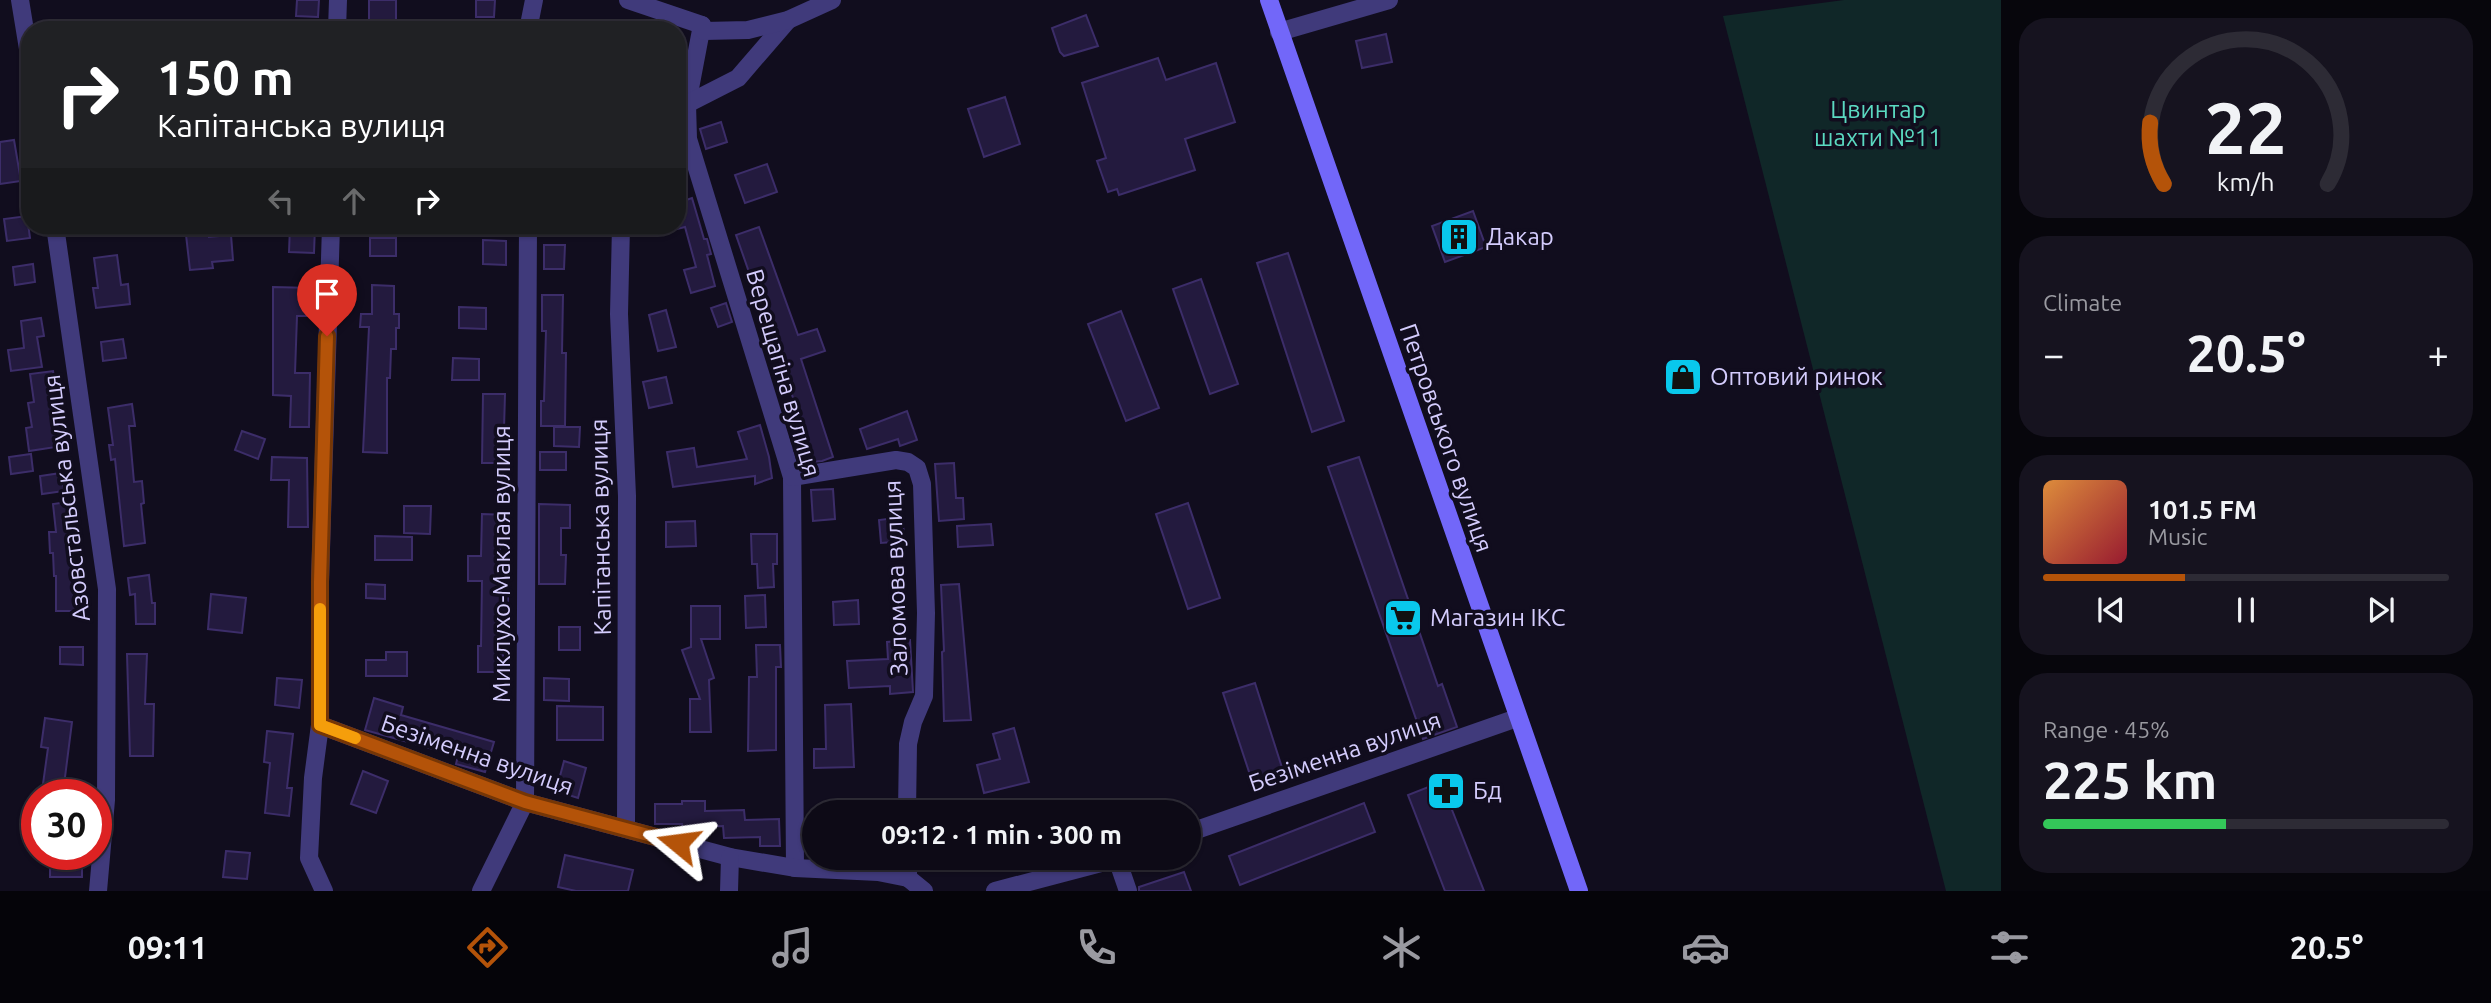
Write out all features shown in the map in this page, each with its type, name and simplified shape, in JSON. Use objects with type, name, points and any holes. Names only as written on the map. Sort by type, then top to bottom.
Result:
[{"type":"main road","name":"Петровського вулиця","points":[[1269,0],[1579,891]]},
{"type":"street","points":[[20,0],[23,21]]},
{"type":"street","points":[[337,21],[338,0]]},
{"type":"street","points":[[530,21],[534,0]]},
{"type":"street","points":[[628,0],[702,25],[704,31],[748,30],[788,20],[832,0]]},
{"type":"street","points":[[1279,32],[1389,0]]},
{"type":"street","points":[[687,104],[738,78],[788,20]]},
{"type":"street","name":"Верещагіна вулиця","points":[[686,114],[702,25]]},
{"type":"street","name":"Верещагіна вулиця","points":[[686,153],[792,477],[795,868]]},
{"type":"street","name":"Азовстальська вулиця","points":[[56,235],[107,589],[106,800],[98,891]]},
{"type":"street","points":[[324,891],[309,858],[313,778],[320,725],[320,582],[331,235]]},
{"type":"street","name":"Миклухо-Маклая вулиця","points":[[481,891],[525,802],[528,235]]},
{"type":"street","name":"Капітанська вулиця","points":[[621,235],[619,314],[627,496],[626,828]]},
{"type":"street","name":"Заломова вулиця","points":[[792,477],[896,460],[908,462],[917,468],[922,484],[926,653],[924,696],[913,722],[908,744],[907,800]]},
{"type":"street","name":"Безіменна вулиця","points":[[1201,829],[1517,718]]},
{"type":"street","name":"Безіменна вулиця","points":[[320,725],[525,802],[730,857],[795,868],[878,872],[908,878]]},
{"type":"street","points":[[729,891],[730,857]]},
{"type":"street","points":[[908,870],[908,878],[924,891]]},
{"type":"street","points":[[995,891],[1074,870]]},
{"type":"street","points":[[1122,870],[1128,891]]},
{"type":"green space","name":"Цвинтар шахти №11","points":[[1844,0],[2001,0],[2001,891],[1946,891],[1723,16]]},
{"type":"building","points":[[297,0],[319,0],[318,17],[296,16]]},
{"type":"building","points":[[369,0],[396,0],[396,21],[369,21]]},
{"type":"building","points":[[476,0],[495,0],[494,17],[476,17]]},
{"type":"building","points":[[1086,15],[1098,46],[1064,56],[1060,52],[1052,28]]},
{"type":"building","points":[[1386,34],[1392,62],[1362,68],[1356,41]]},
{"type":"building","points":[[1158,58],[1166,80],[1216,63],[1235,122],[1185,139],[1195,170],[1119,195],[1117,189],[1108,192],[1097,161],[1106,158],[1082,83]]},
{"type":"building","points":[[1005,97],[1020,144],[984,157],[968,109]]},
{"type":"building","points":[[721,122],[727,142],[706,149],[700,129]]},
{"type":"building","points":[[14,140],[21,181],[0,184],[0,142]]},
{"type":"building","points":[[767,164],[777,192],[745,203],[735,175]]},
{"type":"building","points":[[692,198],[704,239],[707,239],[711,254],[707,255],[715,286],[691,293],[684,270],[696,267],[686,231],[686,200]]},
{"type":"building","name":"Дакар","points":[[1473,211],[1486,247],[1445,262],[1432,226]]},
{"type":"building","points":[[21,217],[21,235],[30,235],[30,238],[7,241],[4,219]]},
{"type":"building","points":[[759,227],[798,335],[817,329],[825,351],[801,359],[833,457],[822,461],[811,462],[797,416],[799,415],[736,235]]},
{"type":"building","points":[[186,235],[231,235],[233,260],[212,262],[213,268],[190,270]]},
{"type":"building","points":[[290,235],[315,235],[314,253],[289,252]]},
{"type":"building","points":[[370,238],[396,238],[396,256],[370,256]]},
{"type":"building","points":[[483,240],[506,241],[506,265],[483,264]]},
{"type":"building","points":[[544,245],[565,245],[564,269],[544,269]]},
{"type":"building","points":[[1288,253],[1344,421],[1312,432],[1257,263]]},
{"type":"building","points":[[117,255],[121,285],[128,284],[130,304],[96,308],[93,288],[98,288],[94,258]]},
{"type":"building","points":[[33,264],[35,282],[15,285],[13,267]]},
{"type":"building","points":[[1201,279],[1238,384],[1210,394],[1173,289]]},
{"type":"building","points":[[372,285],[394,286],[394,314],[399,314],[396,349],[391,349],[390,378],[387,378],[387,453],[363,452],[369,327],[360,327],[361,314],[372,314]]},
{"type":"building","points":[[273,287],[312,288],[311,316],[297,316],[295,373],[310,373],[309,427],[290,427],[291,396],[273,395]]},
{"type":"building","points":[[542,295],[563,295],[562,353],[566,353],[565,426],[541,426],[546,331],[542,331]]},
{"type":"building","points":[[726,303],[732,322],[718,327],[711,308]]},
{"type":"building","points":[[459,307],[486,308],[486,329],[459,328]]},
{"type":"building","points":[[666,310],[676,347],[658,351],[649,315]]},
{"type":"building","points":[[1121,311],[1159,408],[1126,421],[1088,324]]},
{"type":"building","points":[[41,318],[44,336],[37,337],[42,367],[11,371],[8,350],[24,348],[21,321]]},
{"type":"building","points":[[123,339],[126,358],[103,361],[101,342]]},
{"type":"building","points":[[453,358],[479,359],[479,380],[452,380]]},
{"type":"building","points":[[53,371],[60,417],[53,418],[56,447],[29,451],[26,428],[32,427],[28,403],[34,402],[30,374]]},
{"type":"building","points":[[666,377],[672,403],[649,408],[643,382]]},
{"type":"building","points":[[483,394],[505,394],[503,463],[482,463]]},
{"type":"building","points":[[132,404],[135,426],[129,426],[134,482],[142,481],[144,503],[141,504],[145,543],[124,546],[115,459],[111,460],[109,445],[113,445],[108,408]]},
{"type":"building","points":[[907,411],[917,440],[900,446],[898,439],[867,449],[860,429]]},
{"type":"building","points":[[760,425],[772,478],[755,484],[755,476],[673,487],[667,452],[694,448],[697,467],[747,459],[738,432]]},
{"type":"building","points":[[554,427],[580,427],[579,447],[554,446]]},
{"type":"building","points":[[242,431],[265,439],[258,459],[235,450]]},
{"type":"building","points":[[540,452],[566,452],[566,470],[540,470]]},
{"type":"building","points":[[31,454],[33,471],[11,474],[9,457]]},
{"type":"building","points":[[272,457],[307,458],[308,527],[288,527],[289,480],[271,480]]},
{"type":"building","points":[[1359,457],[1438,686],[1442,684],[1457,727],[1423,739],[1328,467]]},
{"type":"building","points":[[954,463],[956,498],[963,498],[964,519],[939,521],[935,464]]},
{"type":"building","points":[[61,473],[64,491],[42,494],[40,476]]},
{"type":"building","points":[[833,489],[835,519],[813,521],[811,490]]},
{"type":"building","points":[[68,502],[78,611],[56,611],[56,576],[53,553],[50,553],[49,532],[56,532],[53,504]]},
{"type":"building","points":[[1188,503],[1220,598],[1188,609],[1156,514]]},
{"type":"building","points":[[539,504],[570,505],[570,528],[561,528],[561,555],[566,555],[565,584],[539,584]]},
{"type":"building","points":[[404,506],[431,506],[430,534],[404,533]]},
{"type":"building","points":[[482,514],[507,515],[506,535],[500,535],[500,596],[508,597],[507,627],[503,626],[503,672],[478,672],[482,581],[468,581],[468,556],[481,556]]},
{"type":"building","points":[[902,517],[905,541],[881,543],[879,520]]},
{"type":"building","points":[[695,521],[696,546],[666,547],[666,522]]},
{"type":"building","points":[[991,524],[993,545],[958,547],[957,526]]},
{"type":"building","points":[[751,534],[777,534],[777,564],[773,564],[774,587],[758,588],[757,564],[752,564]]},
{"type":"building","points":[[375,536],[412,537],[412,560],[375,560]]},
{"type":"building","points":[[149,575],[152,603],[155,603],[155,624],[136,624],[135,594],[130,595],[128,578]]},
{"type":"building","points":[[366,584],[385,585],[385,599],[366,598]]},
{"type":"building","points":[[959,584],[971,720],[944,721],[941,585]]},
{"type":"building","points":[[211,594],[246,598],[242,633],[208,629]]},
{"type":"building","points":[[765,595],[766,627],[746,628],[745,596]]},
{"type":"building","points":[[858,600],[859,624],[834,625],[833,602]]},
{"type":"building","points":[[691,606],[720,606],[720,639],[701,639],[714,678],[709,680],[711,732],[690,732],[690,699],[700,699],[682,650],[691,647]]},
{"type":"building","points":[[559,627],[580,627],[580,650],[559,650]]},
{"type":"building","points":[[910,640],[913,692],[890,694],[890,686],[849,688],[847,661],[888,659],[887,642]]},
{"type":"building","points":[[756,645],[780,645],[781,667],[776,667],[776,750],[748,751],[749,677],[757,677]]},
{"type":"building","points":[[60,647],[83,647],[83,665],[60,664]]},
{"type":"building","points":[[386,652],[407,652],[407,676],[366,676],[366,660],[386,660]]},
{"type":"building","points":[[127,654],[147,654],[145,704],[154,704],[153,756],[130,756]]},
{"type":"building","points":[[277,678],[302,680],[299,708],[275,705]]},
{"type":"building","points":[[544,678],[569,679],[569,701],[544,700]]},
{"type":"building","points":[[1255,683],[1285,777],[1254,787],[1223,693]]},
{"type":"building","points":[[374,698],[403,707],[401,715],[494,742],[485,772],[456,764],[458,756],[365,730]]},
{"type":"building","points":[[851,704],[854,767],[814,768],[814,749],[826,749],[825,705]]},
{"type":"building","points":[[557,706],[603,707],[603,740],[557,740]]},
{"type":"building","points":[[45,718],[72,722],[65,779],[44,779],[48,748],[41,747]]},
{"type":"building","points":[[1014,728],[1029,782],[984,793],[977,765],[1000,759],[993,734]]},
{"type":"building","points":[[267,731],[293,734],[287,788],[292,788],[289,816],[265,813],[270,763],[264,762]]},
{"type":"building","points":[[564,761],[586,768],[578,798],[556,791]]},
{"type":"building","points":[[363,771],[388,781],[376,813],[351,804]]},
{"type":"building","points":[[1441,782],[1484,891],[1445,891],[1408,795]]},
{"type":"building","points":[[682,801],[705,801],[705,811],[744,810],[745,820],[779,819],[780,846],[760,846],[760,837],[724,838],[723,826],[682,827],[682,824],[655,824],[655,804],[682,804]]},
{"type":"building","points":[[1364,803],[1375,832],[1240,885],[1229,856]]},
{"type":"building","points":[[226,851],[250,853],[247,879],[223,877]]},
{"type":"building","points":[[565,855],[633,870],[628,891],[576,891],[558,887]]},
{"type":"building","points":[[50,870],[82,870],[82,877],[50,877]]},
{"type":"building","points":[[1184,872],[1191,891],[1139,891],[1139,887]]},
{"type":"slow traffic","points":[[320,609],[320,725],[355,738]]},
{"type":"place","name":"Дакар","points":[[1459,237]]},
{"type":"place","name":"Оптовий ринок","points":[[1683,377]]},
{"type":"place","name":"Магазин ІКС","points":[[1403,618]]},
{"type":"place","name":"Бд","points":[[1446,791]]},
{"type":"route","points":[[327,336],[320,582],[320,725],[525,802],[678,843]]}]
